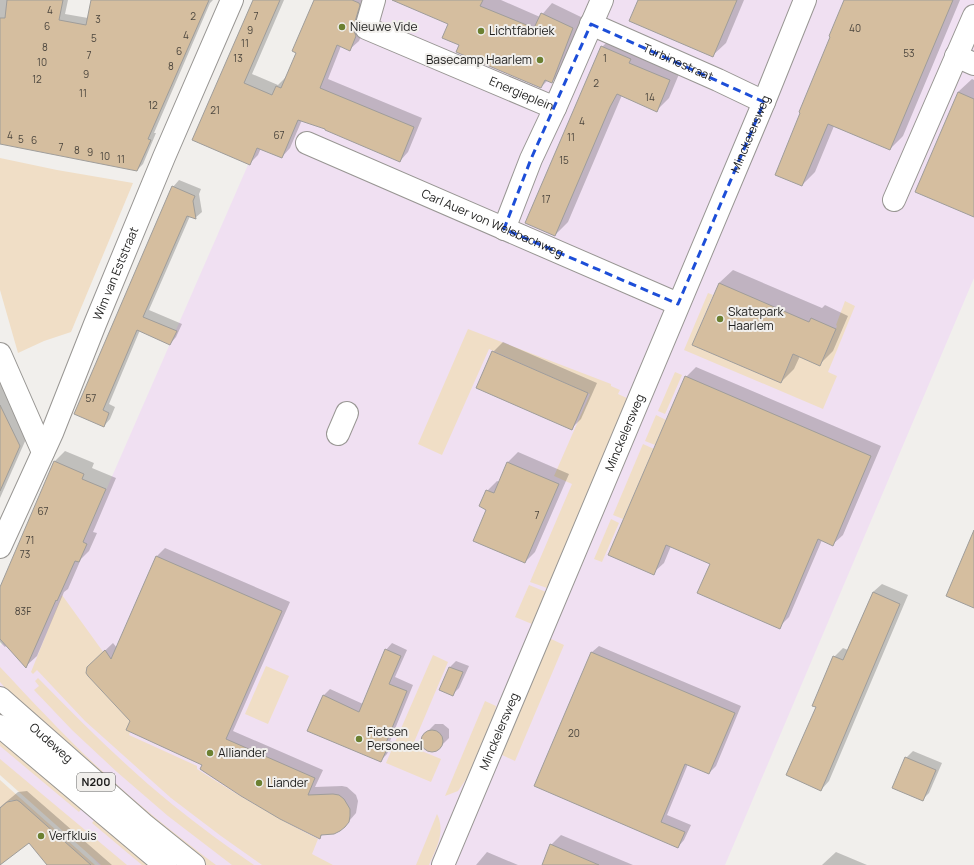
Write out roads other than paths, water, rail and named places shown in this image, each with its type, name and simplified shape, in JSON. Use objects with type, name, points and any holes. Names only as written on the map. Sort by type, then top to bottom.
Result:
[{"type":"street","name":"Wim van Eststraat","points":[[0,547],[44,452],[94,324],[232,0]]},
{"type":"street","name":"Energieplein","points":[[374,0],[366,28],[555,108],[531,159],[504,228]]},
{"type":"street","points":[[555,108],[602,0]]},
{"type":"street","name":"Minckelersweg","points":[[443,865],[764,102],[805,0]]},
{"type":"street","points":[[894,200],[965,60],[974,16]]},
{"type":"street","name":"Turbinestraat","points":[[591,24],[764,102]]},
{"type":"street","name":"Carl Auer von Welsbachweg","points":[[307,143],[678,304]]},
{"type":"street","points":[[0,354],[44,452]]},
{"type":"street","points":[[338,434],[347,413]]},
{"type":"street","name":"Oudeweg","points":[[0,698],[143,824],[194,865]]},
{"type":"street","name":"Oudeweg","points":[[0,726],[165,865]]},
{"type":"place","name":"Nieuwe Vide","points":[[342,27]]},
{"type":"place","name":"Lichtfabriek","points":[[481,31]]},
{"type":"place","name":"Basecamp Haarlem","points":[[540,60]]},
{"type":"place","name":"Skatepark Haarlem","points":[[720,319]]},
{"type":"place","name":"Fietsen Personeel","points":[[359,739]]},
{"type":"place","name":"Alliander","points":[[210,753]]},
{"type":"place","name":"Liander","points":[[259,783]]},
{"type":"place","name":"Verfkluis","points":[[41,836]]}]
